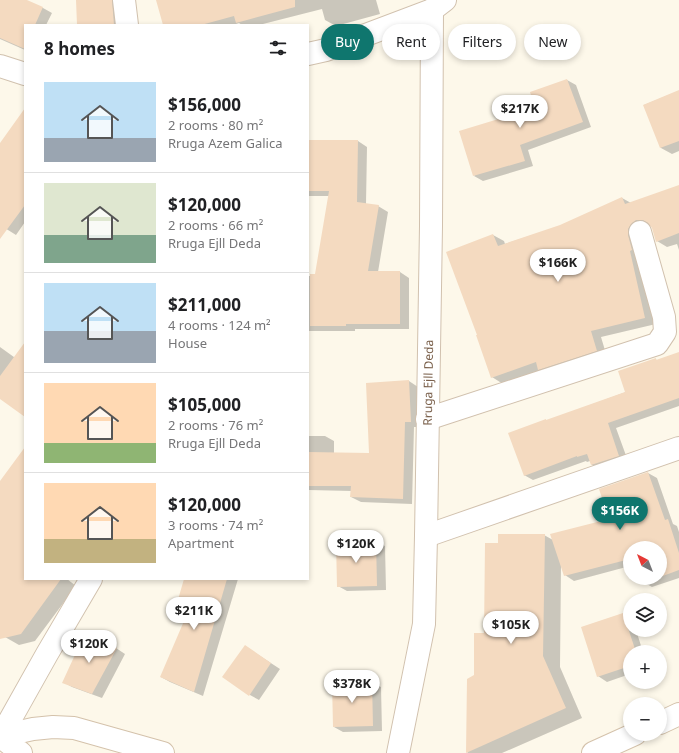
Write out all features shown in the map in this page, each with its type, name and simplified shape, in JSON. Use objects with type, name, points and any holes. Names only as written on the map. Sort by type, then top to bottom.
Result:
[{"type":"street","points":[[124,0],[127,24]]},
{"type":"street","points":[[309,54],[326,50],[438,5]]},
{"type":"street","name":"Rruga Ejll Deda","points":[[398,753],[424,624],[431,218],[438,5]]},
{"type":"street","points":[[0,66],[24,74]]},
{"type":"street","points":[[427,419],[657,344],[665,332],[664,317],[640,232]]},
{"type":"street","points":[[426,536],[679,448]]},
{"type":"street","points":[[1,736],[90,580]]},
{"type":"street","points":[[667,719],[679,714]]},
{"type":"street","points":[[1,736],[33,729],[53,727],[74,728],[163,753]]},
{"type":"street","points":[[1,736],[21,753]]},
{"type":"street","points":[[593,753],[623,739]]},
{"type":"building","points":[[0,0],[27,0],[43,7],[35,24],[24,24],[24,49],[0,38]]},
{"type":"building","points":[[76,0],[112,0],[114,24],[77,24]]},
{"type":"building","points":[[156,0],[295,0],[295,7],[236,23],[234,16],[205,24],[163,24]]},
{"type":"building","points":[[567,79],[583,122],[520,145],[525,161],[473,176],[459,131],[535,108],[530,92]]},
{"type":"building","points":[[679,90],[679,141],[660,148],[643,105]]},
{"type":"building","points":[[24,109],[24,206],[0,239],[0,143]]},
{"type":"building","points":[[309,140],[358,140],[357,202],[379,205],[368,271],[400,271],[400,324],[310,326],[310,274],[315,274],[329,191],[309,191]]},
{"type":"building","points":[[679,185],[679,233],[656,242],[652,228],[643,220],[636,220],[628,229],[632,250],[630,251],[645,318],[591,331],[597,351],[538,370],[536,362],[491,378],[477,335],[446,252],[493,234],[498,246],[560,225],[622,197],[625,204]]},
{"type":"building","points":[[24,343],[24,416],[0,399],[0,376]]},
{"type":"building","points":[[679,352],[679,398],[608,423],[619,456],[591,465],[587,454],[577,456],[524,476],[508,433],[625,392],[618,371]]},
{"type":"building","points":[[409,380],[411,422],[405,422],[403,499],[350,497],[351,486],[309,486],[309,452],[369,453],[366,383]]},
{"type":"building","points":[[24,448],[24,580],[60,580],[21,634],[0,639],[0,481]]},
{"type":"building","points":[[648,472],[665,520],[668,519],[679,553],[679,570],[667,574],[667,541],[623,541],[623,561],[564,576],[550,534],[609,519],[599,489]]},
{"type":"building","points":[[498,534],[545,534],[543,656],[566,708],[466,753],[467,679],[474,675],[474,633],[484,633],[485,543],[498,543]]},
{"type":"building","points":[[376,540],[377,586],[337,587],[336,541]]},
{"type":"building","points":[[184,580],[227,580],[194,692],[160,677],[190,607],[177,603]]},
{"type":"building","points":[[623,613],[623,637],[631,637],[634,645],[623,645],[623,668],[597,677],[581,627]]},
{"type":"building","points":[[85,633],[117,648],[92,694],[62,683]]},
{"type":"building","points":[[245,645],[271,663],[249,696],[222,677]]},
{"type":"building","points":[[372,681],[373,726],[333,727],[332,682]]}]
